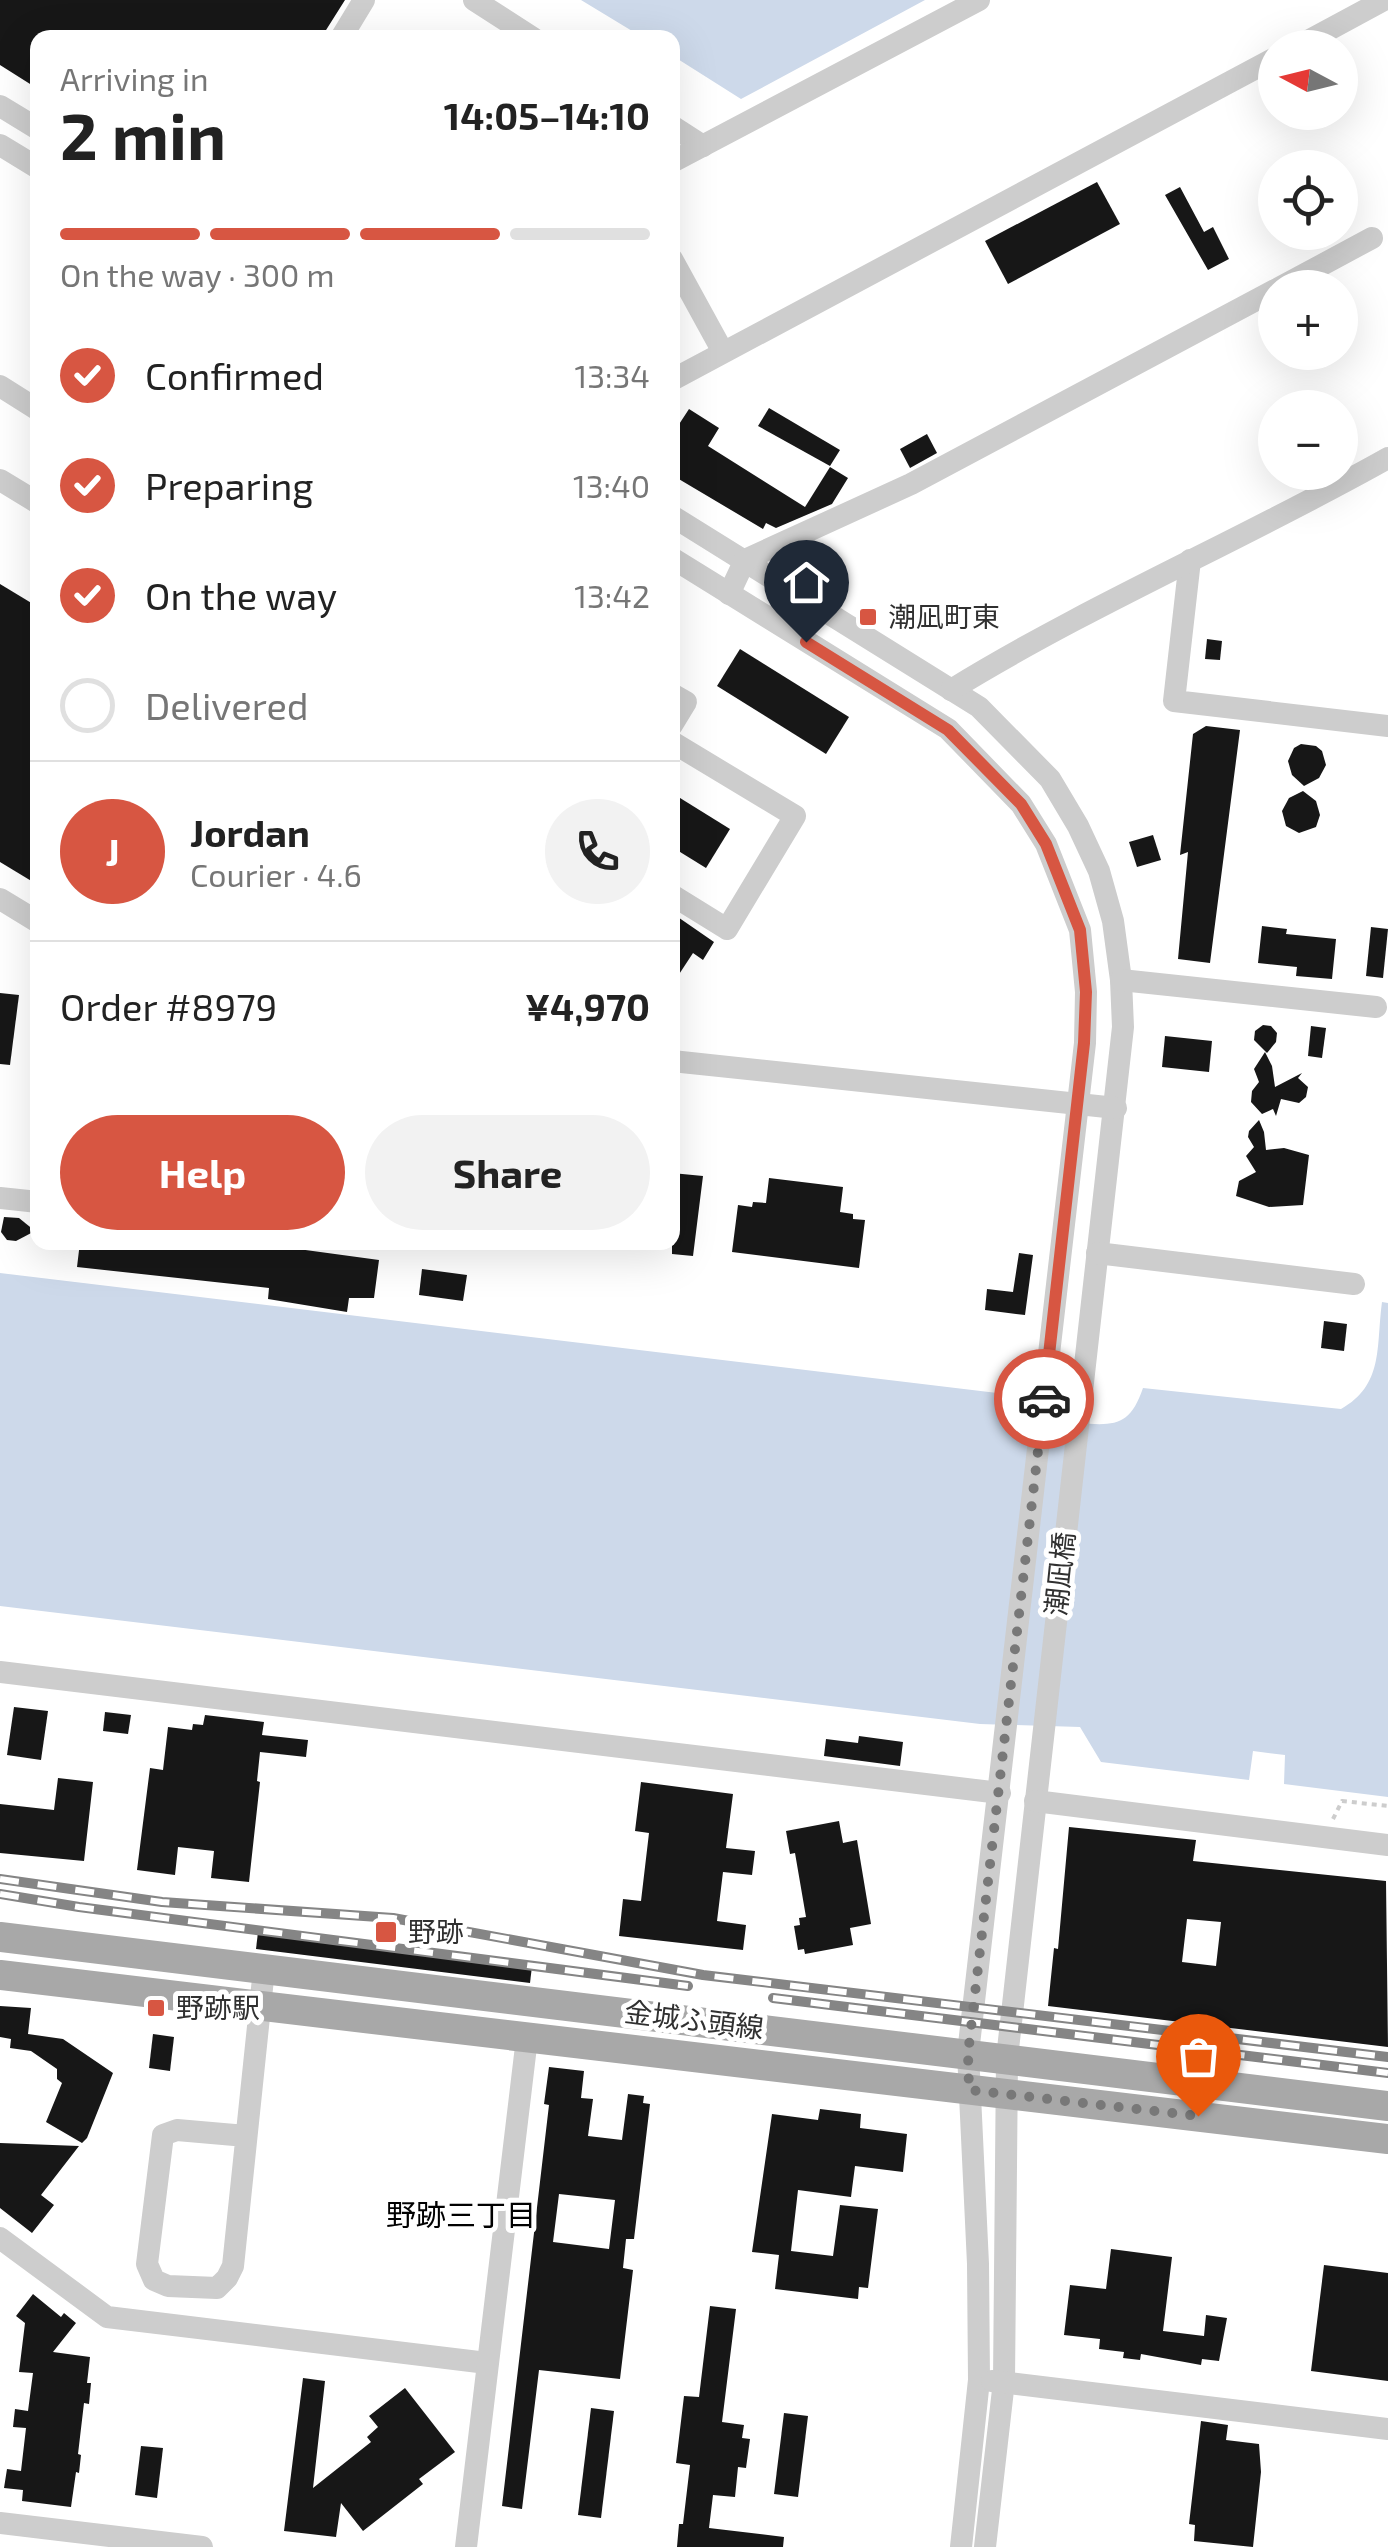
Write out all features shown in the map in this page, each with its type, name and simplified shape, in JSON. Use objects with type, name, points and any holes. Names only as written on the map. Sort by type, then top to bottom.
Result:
[{"type":"main road","name":"金城ふ頭線","points":[[0,1937],[1388,2106]]},
{"type":"main road","name":"金城ふ頭線","points":[[0,1975],[1388,2138]]},
{"type":"street","points":[[346,30],[364,0]]},
{"type":"street","points":[[474,0],[521,30]]},
{"type":"street","points":[[680,158],[979,0]]},
{"type":"street","points":[[1328,30],[1384,0]]},
{"type":"street","points":[[680,376],[1258,67]]},
{"type":"street","points":[[0,106],[30,124]]},
{"type":"street","points":[[680,131],[703,146]]},
{"type":"street","points":[[0,144],[30,163]]},
{"type":"street","points":[[1311,270],[1372,238]]},
{"type":"street","points":[[680,274],[723,352]]},
{"type":"street","points":[[729,594],[745,560],[911,484],[1258,298]]},
{"type":"street","points":[[0,386],[30,405]]},
{"type":"street","points":[[951,690],[1388,458]]},
{"type":"street","points":[[0,480],[30,498]]},
{"type":"street","name":"潮凪橋","points":[[680,521],[979,706],[1050,780],[1078,826],[1099,872],[1114,920],[1122,1027],[1116,1108],[1007,2058],[1004,2382],[984,2547]]},
{"type":"street","points":[[1190,560],[1174,701],[1388,726]]},
{"type":"street","name":"潮凪橋","points":[[680,563],[948,730],[1021,804],[1046,844],[1080,930],[1086,992],[1077,1104],[968,2054],[979,2380],[962,2547]]},
{"type":"street","points":[[680,747],[795,816],[727,929],[680,900]]},
{"type":"street","points":[[0,898],[30,917]]},
{"type":"street","points":[[1121,980],[1376,1007]]},
{"type":"street","points":[[680,1062],[1116,1108]]},
{"type":"street","points":[[0,1198],[30,1201]]},
{"type":"street","points":[[1098,1252],[1354,1284]]},
{"type":"street","points":[[0,1672],[1001,1782]]},
{"type":"street","points":[[1036,1789],[1388,1844]]},
{"type":"street","points":[[246,2136],[177,2130],[163,2135],[147,2264],[154,2280],[168,2286],[217,2288],[232,2266],[246,2136],[260,2006],[264,1968]]},
{"type":"street","points":[[466,2547],[527,2038]]},
{"type":"street","points":[[0,2238],[107,2317],[487,2363]]},
{"type":"street","points":[[979,2380],[1388,2429]]},
{"type":"street","points":[[0,2523],[202,2547]]},
{"type":"path","points":[[1324,1836],[1342,1801],[1388,1806]]},
{"type":"water","points":[[581,0],[925,0],[741,99],[680,60],[680,30],[630,30]]},
{"type":"water","points":[[0,1273],[1080,1403],[1078,1423],[1091,1424],[1126,1417],[1143,1388],[1341,1409],[1365,1388],[1371,1376],[1382,1302],[1388,1303],[1388,1797],[1284,1784],[1285,1755],[1253,1751],[1249,1780],[1101,1762],[1080,1727],[980,1724],[0,1606]]},
{"type":"building","points":[[0,0],[345,0],[326,30],[30,30],[30,84],[0,65]]},
{"type":"building","points":[[1097,182],[1120,224],[1008,284],[985,241]]},
{"type":"building","points":[[1180,187],[1204,232],[1213,227],[1229,259],[1208,270],[1165,195]]},
{"type":"building","points":[[769,408],[840,450],[830,466],[758,426]]},
{"type":"building","points":[[689,409],[719,428],[708,446],[805,507],[830,467],[848,478],[832,504],[776,528],[766,523],[763,529],[680,480],[680,423]]},
{"type":"building","points":[[927,434],[937,453],[910,468],[900,449]]},
{"type":"building","points":[[0,584],[30,602],[30,880],[0,862]]},
{"type":"building","points":[[1207,639],[1222,641],[1220,660],[1205,659]]},
{"type":"building","points":[[740,649],[849,717],[826,754],[717,686]]},
{"type":"building","points":[[1206,726],[1240,730],[1210,963],[1178,959],[1188,852],[1180,855],[1193,734]]},
{"type":"building","points":[[1301,744],[1322,751],[1326,765],[1319,778],[1304,786],[1292,775],[1288,761],[1294,748]]},
{"type":"building","points":[[1303,791],[1316,801],[1320,815],[1316,827],[1299,833],[1286,826],[1282,811],[1289,798]]},
{"type":"building","points":[[680,798],[730,829],[706,868],[680,852]]},
{"type":"building","points":[[1153,835],[1161,860],[1137,867],[1129,842]]},
{"type":"building","points":[[680,919],[714,942],[703,960],[693,953],[680,973]]},
{"type":"building","points":[[1262,926],[1287,929],[1286,934],[1336,939],[1332,979],[1296,976],[1297,967],[1258,963]]},
{"type":"building","points":[[1371,927],[1388,929],[1383,978],[1366,976]]},
{"type":"building","points":[[0,993],[19,995],[10,1065],[0,1064]]},
{"type":"building","points":[[1263,1025],[1271,1026],[1277,1033],[1276,1042],[1267,1053],[1254,1040],[1255,1031]]},
{"type":"building","points":[[1311,1026],[1326,1028],[1322,1058],[1308,1056]]},
{"type":"building","points":[[1165,1036],[1212,1041],[1209,1072],[1162,1067]]},
{"type":"building","points":[[1265,1052],[1275,1087],[1302,1073],[1298,1078],[1308,1087],[1306,1097],[1299,1103],[1281,1099],[1276,1116],[1273,1109],[1262,1114],[1251,1102],[1252,1091],[1259,1082],[1254,1069]]},
{"type":"building","points":[[1259,1120],[1266,1150],[1284,1148],[1309,1155],[1303,1205],[1269,1207],[1236,1196],[1239,1181],[1256,1172],[1246,1156],[1254,1147],[1249,1131]]},
{"type":"building","points":[[680,1174],[703,1176],[693,1256],[672,1254],[672,1250],[680,1250]]},
{"type":"building","points":[[769,1178],[843,1187],[840,1212],[865,1220],[859,1268],[732,1252],[738,1205],[766,1203]]},
{"type":"building","points":[[4,1217],[19,1218],[30,1227],[30,1234],[16,1241],[7,1240],[1,1232]]},
{"type":"building","points":[[79,1250],[305,1250],[379,1260],[374,1298],[349,1298],[347,1312],[268,1299],[269,1288],[77,1267]]},
{"type":"building","points":[[1019,1253],[1033,1255],[1025,1315],[985,1310],[987,1289],[1013,1292]]},
{"type":"building","points":[[422,1269],[467,1275],[463,1301],[419,1295]]},
{"type":"building","points":[[1324,1321],[1347,1324],[1344,1351],[1321,1348]]},
{"type":"building","points":[[14,1707],[48,1711],[41,1760],[7,1755]]},
{"type":"building","points":[[105,1712],[131,1715],[128,1734],[103,1731]]},
{"type":"building","points":[[205,1715],[264,1722],[262,1735],[308,1740],[306,1757],[260,1752],[249,1882],[211,1878],[214,1851],[178,1847],[175,1875],[137,1870],[150,1768],[163,1770],[168,1727],[192,1730],[193,1724],[203,1725]]},
{"type":"building","points":[[859,1736],[903,1742],[900,1766],[824,1756],[826,1739],[858,1743]]},
{"type":"building","points":[[58,1778],[93,1782],[84,1861],[0,1853],[0,1804],[54,1810]]},
{"type":"building","points":[[641,1782],[733,1794],[726,1848],[755,1851],[752,1875],[723,1872],[717,1921],[746,1925],[743,1950],[619,1936],[623,1899],[641,1901],[649,1833],[635,1831]]},
{"type":"building","points":[[839,1821],[843,1843],[857,1840],[871,1924],[850,1928],[853,1945],[805,1954],[804,1949],[798,1950],[794,1926],[800,1925],[799,1918],[806,1917],[795,1853],[790,1854],[786,1831]]},
{"type":"building","points":[[1069,1827],[1196,1840],[1193,1861],[1386,1881],[1388,2047],[1048,2006],[1054,1948],[1058,1949]],"holes":[[[1187,1919],[1221,1922],[1216,1966],[1182,1962]]]},
{"type":"building","points":[[258,1932],[532,1966],[530,1983],[256,1949]]},
{"type":"building","points":[[0,2006],[31,2008],[28,2034],[63,2039],[113,2073],[82,2143],[46,2122],[62,2083],[57,2079],[57,2069],[31,2051],[10,2048],[11,2039],[0,2037]]},
{"type":"building","points":[[153,2034],[174,2037],[170,2071],[149,2068]]},
{"type":"building","points":[[549,2067],[584,2071],[581,2098],[593,2099],[588,2136],[622,2140],[628,2094],[644,2096],[643,2103],[650,2104],[634,2239],[626,2239],[623,2268],[633,2270],[620,2379],[539,2370],[522,2509],[502,2506],[549,2105],[544,2104]],"holes":[[[559,2194],[615,2200],[609,2249],[553,2242]]]},
{"type":"building","points":[[820,2109],[861,2114],[860,2128],[907,2134],[903,2172],[855,2166],[851,2197],[798,2190],[791,2251],[833,2256],[840,2205],[878,2209],[868,2288],[859,2287],[858,2299],[775,2289],[779,2255],[752,2252],[772,2114],[818,2120]]},
{"type":"building","points":[[0,2143],[79,2146],[41,2195],[54,2205],[32,2233],[0,2208]]},
{"type":"building","points":[[1111,2249],[1172,2257],[1163,2331],[1204,2336],[1206,2315],[1227,2318],[1219,2361],[1202,2359],[1201,2365],[1141,2354],[1140,2360],[1123,2358],[1124,2352],[1099,2349],[1100,2339],[1064,2335],[1070,2285],[1106,2289]]},
{"type":"building","points":[[1324,2265],[1388,2273],[1388,2381],[1311,2371]]},
{"type":"building","points":[[33,2294],[61,2317],[64,2313],[76,2323],[53,2352],[90,2357],[89,2404],[84,2403],[79,2473],[76,2472],[71,2507],[22,2501],[23,2490],[4,2488],[7,2469],[21,2471],[26,2428],[13,2427],[15,2409],[28,2411],[33,2373],[19,2372],[25,2323],[16,2316]]},
{"type":"building","points":[[710,2306],[736,2309],[722,2422],[744,2425],[742,2438],[750,2439],[746,2468],[738,2467],[735,2497],[713,2495],[709,2528],[784,2537],[783,2547],[677,2547],[690,2465],[676,2463],[684,2396],[699,2397]]},
{"type":"building","points":[[303,2378],[325,2381],[313,2488],[371,2442],[367,2437],[378,2427],[369,2416],[405,2388],[455,2452],[419,2479],[423,2484],[363,2531],[341,2503],[336,2537],[284,2531]]},
{"type":"building","points":[[591,2408],[614,2411],[601,2518],[578,2515]]},
{"type":"building","points":[[784,2413],[808,2416],[798,2497],[774,2494]]},
{"type":"building","points":[[1201,2421],[1228,2425],[1226,2440],[1259,2444],[1261,2472],[1253,2547],[1194,2541],[1195,2525],[1189,2524]]},
{"type":"building","points":[[141,2446],[163,2448],[157,2498],[135,2495]]},
{"type":"railway","points":[[0,1879],[162,1902],[393,1918],[703,1975],[1388,2057]]},
{"type":"railway","points":[[0,1894],[688,1986]]},
{"type":"railway","points":[[773,1998],[1388,2073]]},
{"type":"way so far","points":[[1044,1399],[968,2054],[969,2090],[1198,2116]]},
{"type":"place","name":"潮凪町東","points":[[868,617]]},
{"type":"place","name":"野跡","points":[[386,1932]]},
{"type":"place","name":"野跡駅","points":[[156,2008]]},
{"type":"district","name":"野跡三丁目","points":[[461,2216]]},
{"type":"route","points":[[806,642],[948,730],[992,772],[1021,804],[1046,844],[1080,930],[1086,992],[1084,1043],[1044,1399]]}]
